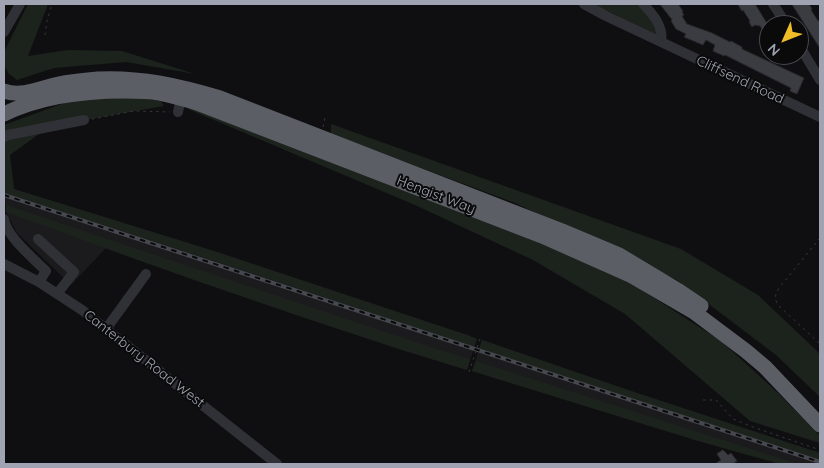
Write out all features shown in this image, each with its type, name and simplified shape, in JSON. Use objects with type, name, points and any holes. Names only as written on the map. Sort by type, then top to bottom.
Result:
[{"type":"highway","name":"Hengist Way","points":[[4,91],[21,93],[63,83],[98,79],[130,79],[178,86],[220,98],[562,231],[619,255],[679,290],[727,325],[771,361],[820,410]]},
{"type":"highway","name":"Hengist Way","points":[[4,114],[28,104],[51,98],[104,91],[157,93],[180,105],[206,106],[542,236],[632,276],[694,312],[746,350],[765,367],[820,425]]},
{"type":"street","points":[[4,32],[20,4]]},
{"type":"street","name":"Cliffsend Road","points":[[584,4],[660,42],[819,115]]},
{"type":"street","points":[[643,4],[658,22],[662,35],[660,42]]},
{"type":"street","points":[[774,4],[780,15]]},
{"type":"street","points":[[809,62],[820,80]]},
{"type":"street","points":[[4,136],[84,120]]},
{"type":"street","points":[[4,220],[11,236],[46,271],[38,282]]},
{"type":"street","points":[[38,239],[74,272],[57,294]]},
{"type":"street","name":"Canterbury Road West","points":[[4,264],[38,282],[82,310],[277,464]]},
{"type":"street","points":[[106,329],[146,274]]},
{"type":"path","points":[[45,35],[52,4]]},
{"type":"path","points":[[84,120],[180,105]]},
{"type":"path","points":[[820,238],[775,294],[778,305],[820,344]]},
{"type":"path","points":[[469,372],[480,339]]},
{"type":"path","points":[[703,400],[716,400],[733,418],[753,427],[820,450]]},
{"type":"shaded area","points":[[28,4],[48,4],[28,56],[68,50],[122,51],[195,74],[126,62],[54,68],[17,80],[9,74],[4,65],[4,52]]},
{"type":"shaded area","points":[[593,4],[639,4],[647,12],[657,32],[655,34]]},
{"type":"shaded area","points":[[124,96],[161,101],[164,106],[50,126],[10,155],[14,189],[214,251],[470,336],[477,339],[474,347],[5,194],[4,125],[75,99]]},
{"type":"shaded area","points":[[189,104],[526,236],[631,283],[721,341],[777,392],[820,436],[820,443],[750,421],[625,314],[533,260],[415,205],[188,109]]},
{"type":"shaded area","points":[[331,124],[681,249],[758,295],[818,352],[820,356],[820,397],[776,355],[677,280],[515,203],[331,134]]},
{"type":"shaded area","points":[[4,186],[214,251],[470,336],[477,339],[467,370],[401,350],[191,279],[106,248],[71,285],[17,233],[6,212]]},
{"type":"shaded area","points":[[6,205],[470,359],[467,370],[260,303],[146,263],[6,212]]},
{"type":"shaded area","points":[[482,340],[820,453],[820,464],[780,464],[695,440],[472,371]]},
{"type":"shaded area","points":[[482,340],[820,453],[820,462],[479,349]]},
{"type":"shaded area","points":[[476,361],[798,464],[780,464],[695,440],[472,371]]},
{"type":"building","points":[[660,4],[678,4],[683,11],[684,15],[682,16],[687,24],[742,47],[742,49],[759,57],[759,65],[776,65],[804,78],[797,94],[790,91],[791,88],[725,55],[713,51],[715,45],[706,40],[703,45],[684,37],[686,34],[676,29]]},
{"type":"building","points":[[738,4],[755,4],[762,15],[759,15],[759,26],[752,27]]},
{"type":"building","points":[[792,4],[809,4],[818,21],[820,20],[820,48],[809,31],[809,15],[799,15]]},
{"type":"building","points":[[723,450],[728,455],[731,453],[737,461],[732,464],[715,464],[721,460],[717,454]]},
{"type":"railway","points":[[4,195],[820,462]]}]
